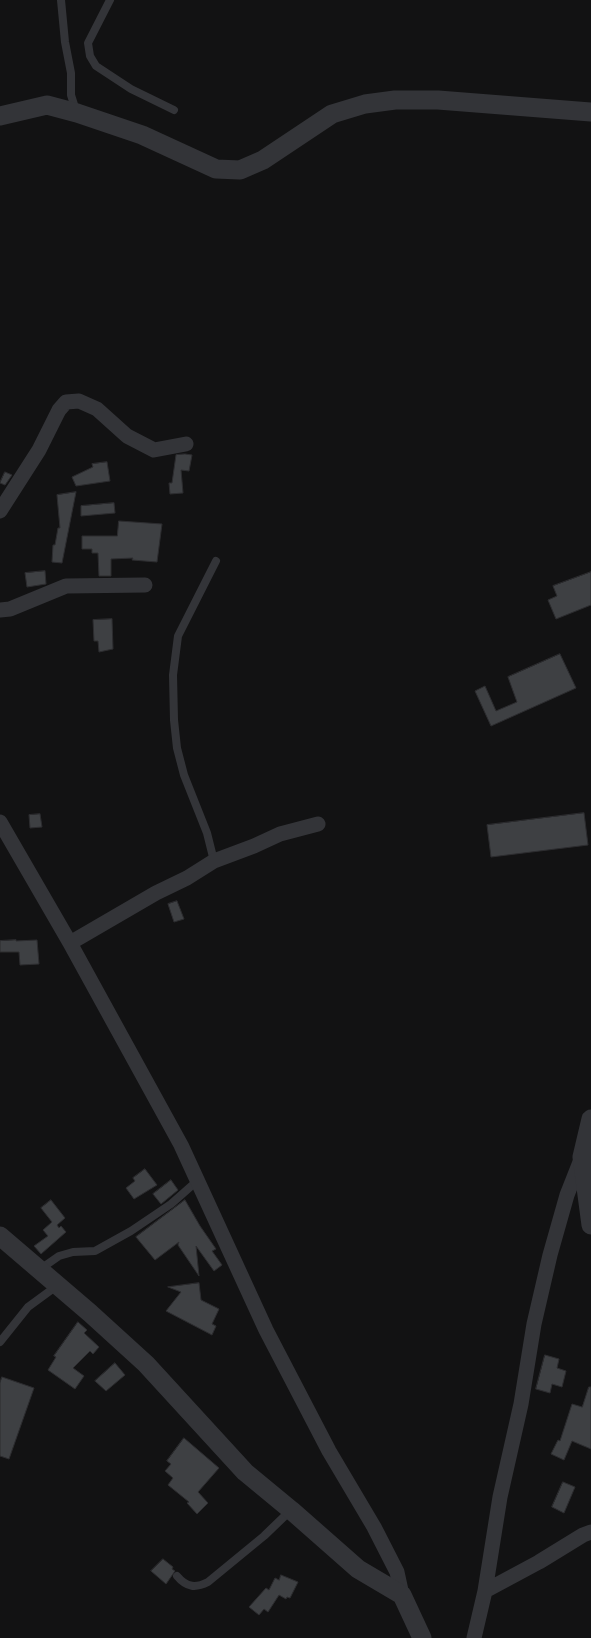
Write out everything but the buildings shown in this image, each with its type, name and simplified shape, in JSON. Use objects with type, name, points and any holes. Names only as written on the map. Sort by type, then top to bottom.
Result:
[{"type":"street","points":[[0,116],[47,105],[142,135],[216,169],[240,170],[263,160],[332,114],[365,104],[395,100],[438,100],[591,112]]},
{"type":"street","points":[[0,511],[39,450],[59,410],[66,402],[79,401],[98,409],[127,436],[154,450],[186,444]]},
{"type":"street","points":[[0,610],[10,609],[66,586],[145,585]]},
{"type":"street","points":[[0,822],[70,943],[181,1145],[266,1330],[329,1451],[374,1528],[397,1572],[402,1595],[422,1638]]},
{"type":"street","points":[[70,943],[156,893],[188,878],[214,861],[280,834],[318,824]]},
{"type":"street","points":[[474,1638],[485,1591],[500,1497],[521,1404],[534,1324],[550,1255],[567,1195],[582,1157],[591,1119]]},
{"type":"street","points":[[582,1157],[591,1225]]},
{"type":"street","points":[[0,1236],[146,1364],[246,1472],[358,1569],[402,1595]]},
{"type":"street","points":[[485,1591],[591,1532]]},
{"type":"lane","points":[[61,0],[65,42],[71,73],[71,95],[77,113]]},
{"type":"lane","points":[[110,0],[88,43],[90,56],[96,66],[131,89],[174,110]]},
{"type":"lane","points":[[214,861],[207,833],[184,775],[177,748],[173,675],[178,636],[216,561]]},
{"type":"lane","points":[[40,1270],[59,1256],[73,1252],[95,1251],[132,1231],[171,1204],[197,1181]]},
{"type":"lane","points":[[0,1342],[28,1307],[58,1285]]},
{"type":"lane","points":[[177,1576],[188,1586],[198,1587],[208,1582],[264,1536],[291,1510]]}]
